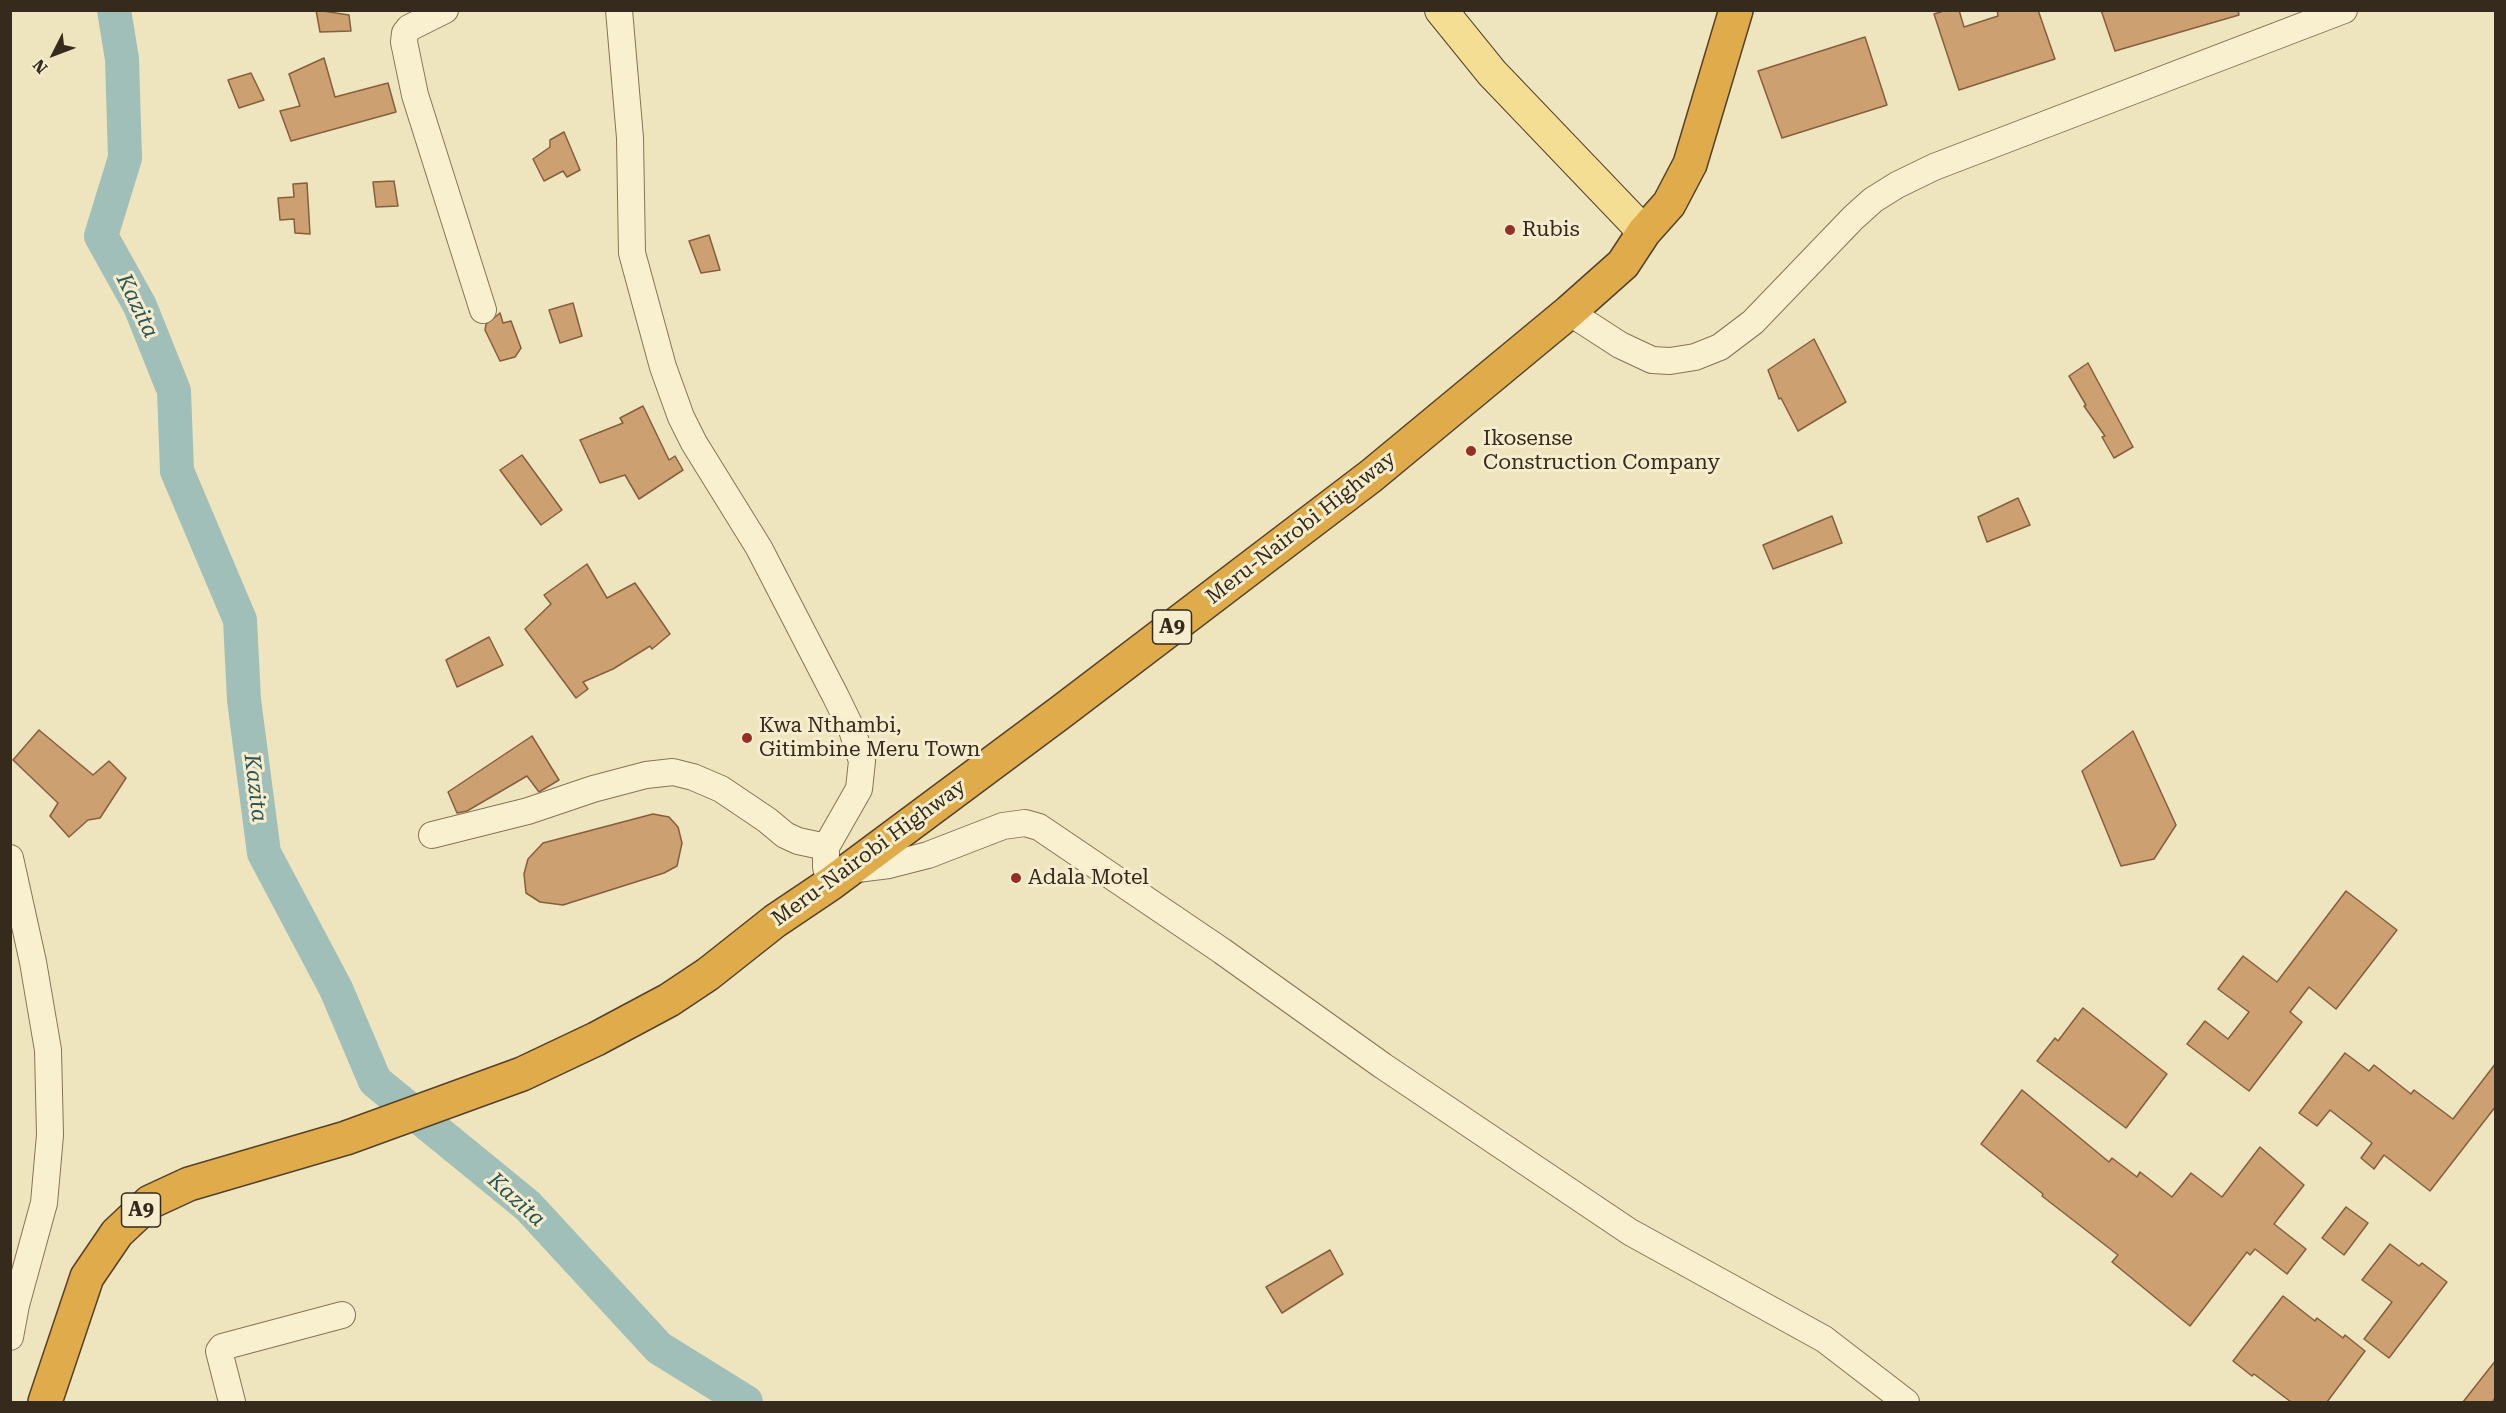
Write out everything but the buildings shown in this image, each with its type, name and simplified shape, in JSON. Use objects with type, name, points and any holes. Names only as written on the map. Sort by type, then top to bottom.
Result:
[{"type":"highway","name":"Meru-Nairobi Highway","points":[[45,1402],[87,1277],[117,1233],[150,1202],[189,1184],[346,1138],[458,1099],[596,1040],[669,1000],[708,974],[775,921],[839,877],[1335,504],[1569,312],[1623,264],[1644,232],[1669,204],[1690,164],[1736,10]]},
{"type":"main road","points":[[1441,10],[1492,73],[1644,232]]},
{"type":"street","points":[[446,10],[409,28],[405,33],[404,42],[415,95],[483,310]]},
{"type":"street","points":[[619,10],[630,138],[633,253],[663,367],[681,417],[694,443],[759,548],[840,705],[852,730],[862,761],[859,789],[826,847],[826,867],[839,877],[928,855],[1003,826],[1025,823],[1039,827],[1222,951],[1383,1066],[1630,1232],[1824,1339],[1906,1402]]},
{"type":"street","points":[[1569,312],[1620,345],[1652,360],[1670,361],[1695,357],[1720,347],[1753,322],[1853,218],[1873,200],[1897,184],[1934,167],[2344,10]]},
{"type":"street","points":[[432,835],[528,811],[593,789],[646,775],[673,772],[693,777],[721,789],[767,820],[785,836],[826,847]]},
{"type":"street","points":[[10,858],[33,962],[48,1050],[50,1135],[44,1203],[13,1301],[10,1337]]},
{"type":"street","points":[[232,1402],[219,1351],[222,1347],[342,1316]]},
{"type":"waterway","name":"Kazita","points":[[114,10],[122,59],[125,158],[101,236],[140,306],[174,391],[177,471],[240,620],[244,700],[264,853],[336,989],[375,1081],[528,1206],[659,1348],[746,1402]]},
{"type":"place","name":"Rubis","points":[[1510,230]]},
{"type":"place","name":"Ikosense Construction Company","points":[[1471,451]]},
{"type":"place","name":"Kwa Nthambi, Gitimbine Meru Town","points":[[747,738]]},
{"type":"place","name":"Adala Motel","points":[[1016,878]]}]
